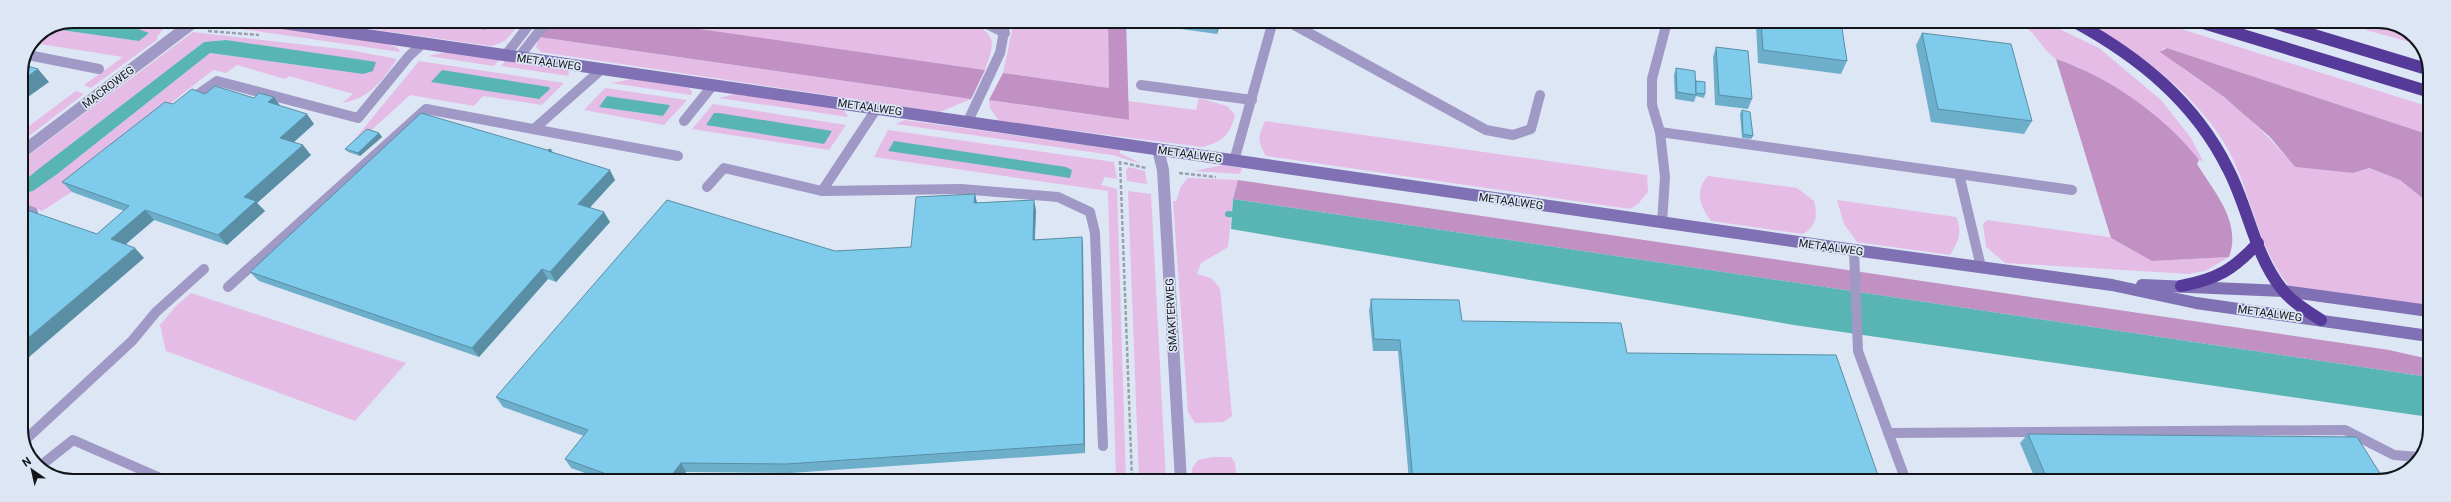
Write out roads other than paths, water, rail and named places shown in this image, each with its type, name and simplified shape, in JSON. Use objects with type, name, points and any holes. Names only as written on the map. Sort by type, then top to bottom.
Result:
[{"type":"highway","points":[[2086,28],[2119,47],[2152,72],[2180,98],[2201,124],[2228,168],[2267,263],[2284,291],[2321,320]]},
{"type":"highway","points":[[2220,28],[2423,90]]},
{"type":"highway","points":[[2291,28],[2423,68]]},
{"type":"highway","points":[[2181,286],[2226,274],[2243,260],[2258,243]]},
{"type":"street","name":"MACROWEG","points":[[28,148],[186,28]]},
{"type":"street","name":"METAALWEG","points":[[316,28],[968,121],[1662,223],[2112,285],[2196,303],[2423,335]]},
{"type":"street","name":"SMAKTERWEG","points":[[1158,150],[1163,170],[1181,474]]},
{"type":"street","name":"METAALWEG","points":[[2112,285],[2181,286],[2284,291],[2423,310]]},
{"type":"lane","points":[[505,56],[527,28]]},
{"type":"lane","points":[[519,57],[542,28]]},
{"type":"lane","points":[[995,28],[1005,33]]},
{"type":"lane","points":[[968,121],[1000,53],[1005,28]]},
{"type":"lane","points":[[1234,161],[1271,28]]},
{"type":"lane","points":[[1298,28],[1480,128],[1505,135],[1523,135],[1532,129],[1540,95]]},
{"type":"lane","points":[[1662,223],[1665,177],[1660,132],[1652,105],[1652,79],[1667,28]]},
{"type":"lane","points":[[194,97],[217,81],[358,118],[409,56],[422,44]]},
{"type":"lane","points":[[31,56],[99,69]]},
{"type":"lane","points":[[534,129],[602,69]]},
{"type":"lane","points":[[684,120],[713,85]]},
{"type":"lane","points":[[1141,85],[1252,100]]},
{"type":"lane","points":[[822,191],[877,108]]},
{"type":"lane","points":[[228,287],[426,109],[678,156]]},
{"type":"lane","points":[[1660,132],[2072,190]]},
{"type":"lane","points":[[707,187],[724,168],[822,191],[961,189],[1051,196],[1058,197],[1090,212],[1095,233],[1103,446]]},
{"type":"lane","points":[[1959,174],[1981,267]]},
{"type":"lane","points":[[28,210],[33,212],[28,216]]},
{"type":"lane","points":[[1854,250],[1854,287],[1858,351],[1903,474]]},
{"type":"lane","points":[[29,436],[132,341],[156,312],[204,269]]},
{"type":"lane","points":[[1888,433],[2345,430],[2394,455],[2414,457]]},
{"type":"lane","points":[[52,457],[73,440],[151,474]]},
{"type":"waterway","points":[[1228,214],[1238,215]]}]
